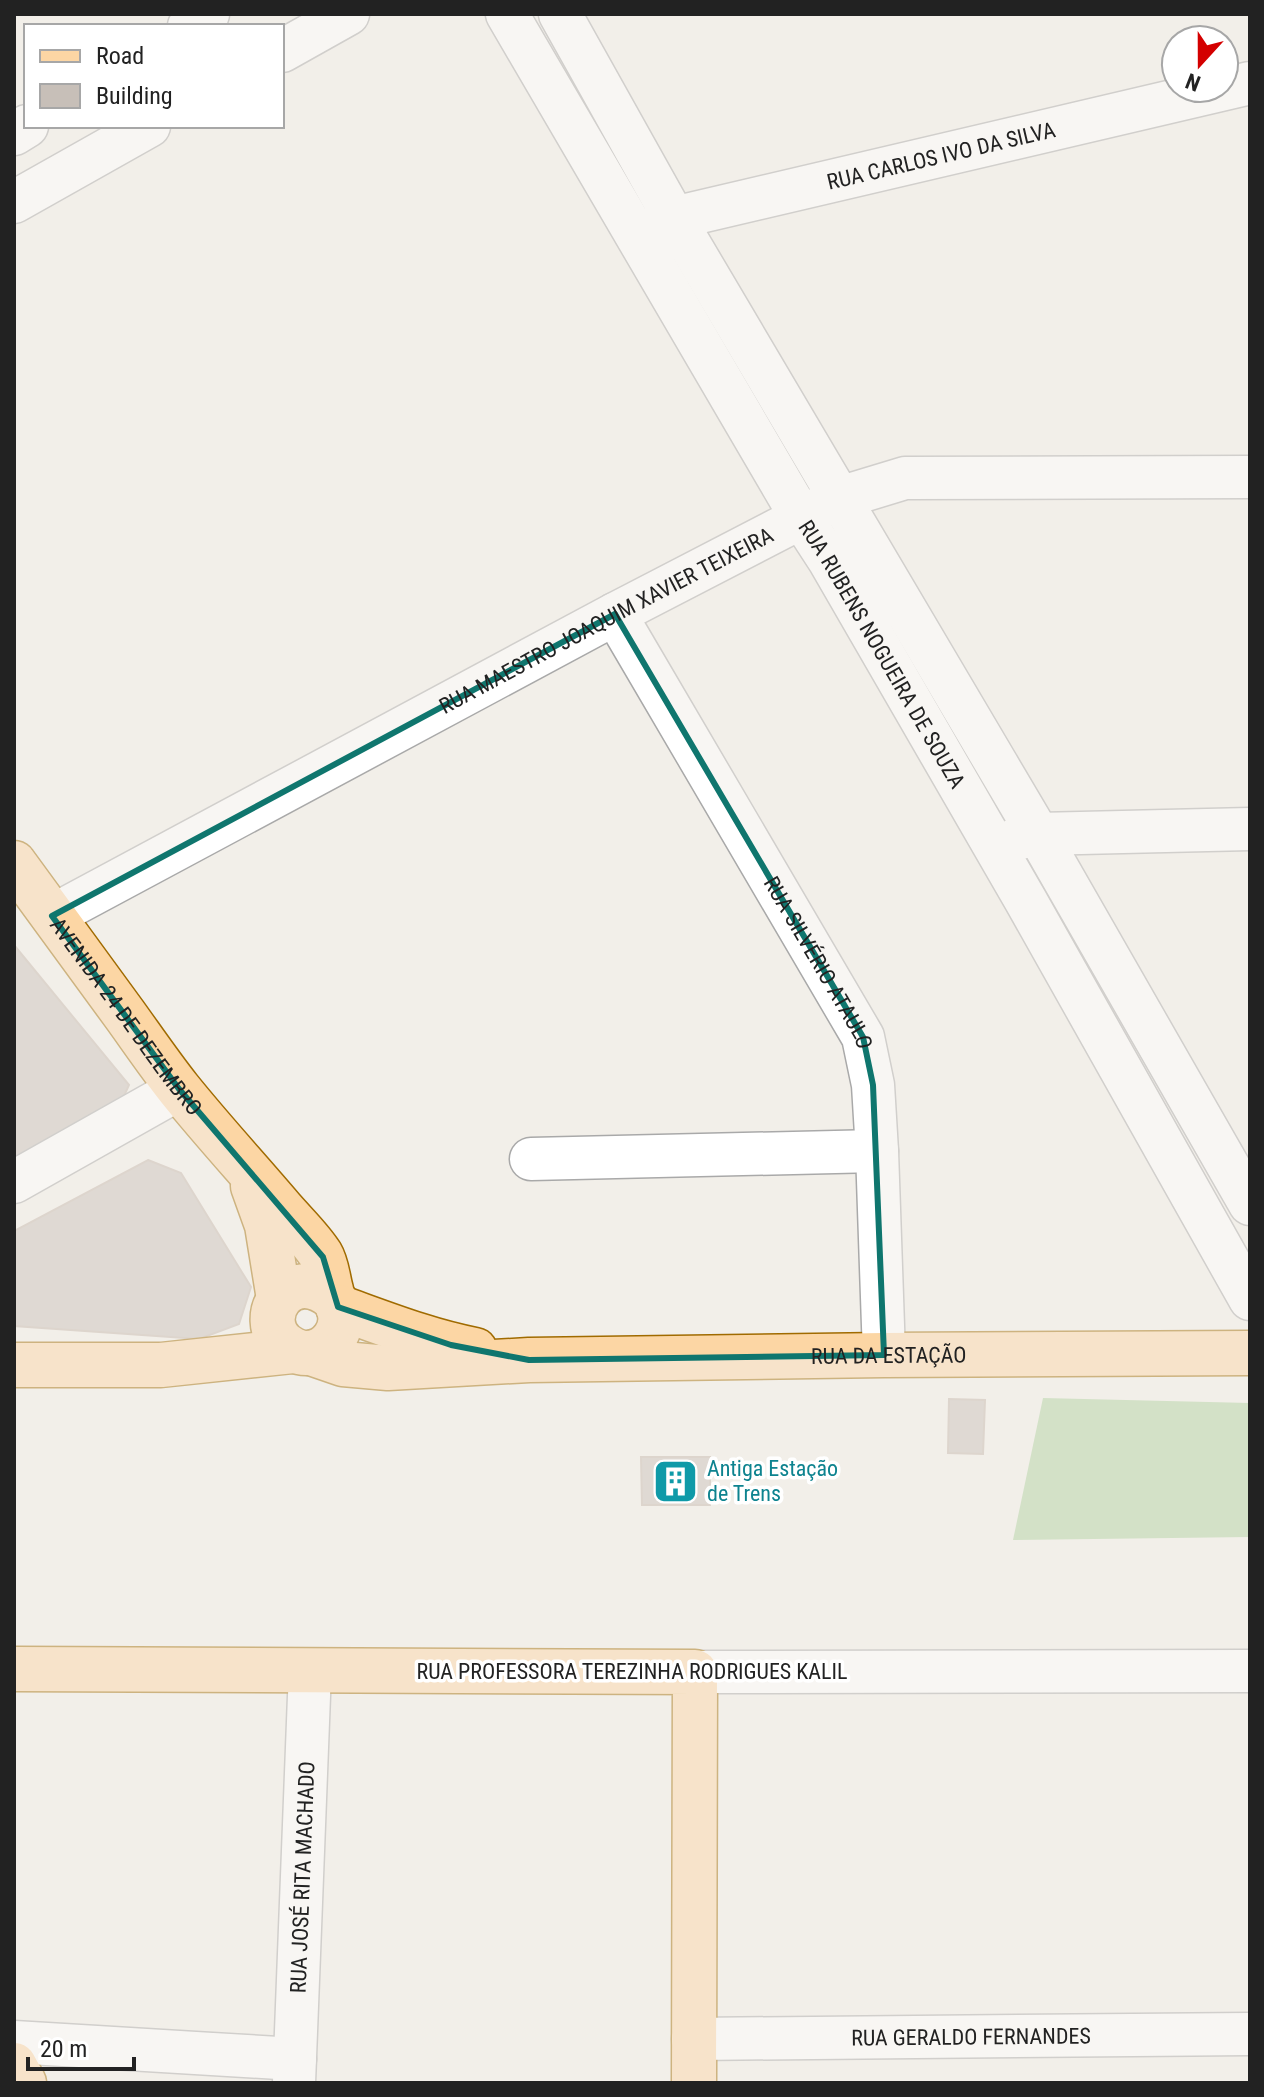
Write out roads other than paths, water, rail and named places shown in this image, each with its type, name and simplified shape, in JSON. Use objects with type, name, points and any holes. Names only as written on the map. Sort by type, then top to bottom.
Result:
[{"type":"main road","name":"AVENIDA 24 DE DEZEMBRO","points":[[14,863],[179,1089],[323,1257],[335,1302]]},
{"type":"main road","name":"AVENIDA 24 DE DEZEMBRO","points":[[245,1165],[267,1225],[277,1304]]},
{"type":"main road","points":[[14,1365],[161,1365],[319,1351],[338,1334],[340,1321],[335,1302],[322,1289],[299,1286],[288,1291],[258,1328],[223,1351],[161,1365]]},
{"type":"main road","name":"RUA DA ESTAÇÃO","points":[[335,1302],[451,1345],[529,1360]]},
{"type":"main road","points":[[277,1304],[273,1327],[280,1341],[302,1352]]},
{"type":"main road","name":"RUA DA ESTAÇÃO","points":[[302,1352],[343,1364],[388,1368],[529,1360],[1250,1353]]},
{"type":"main road","name":"RUA PROFESSORA TEREZINHA RODRIGUES KALIL","points":[[14,1669],[695,1672]]},
{"type":"main road","points":[[694,2083],[695,1672]]},
{"type":"main road","points":[[14,2065],[24,2083]]},
{"type":"street","points":[[284,50],[348,14]]},
{"type":"street","name":"RUA RUBENS NOGUEIRA DE SOUZA","points":[[507,14],[829,560],[1250,1299]]},
{"type":"street","name":"RUA RUBENS NOGUEIRA DE SOUZA","points":[[560,14],[674,218],[1038,834],[1250,1204]]},
{"type":"street","name":"RUA CARLOS IVO DA SILVA","points":[[637,236],[674,218],[1250,83]]},
{"type":"street","points":[[14,202],[145,128]]},
{"type":"street","name":"RUA MAESTRO JOAQUIM XAVIER TEIXEIRA","points":[[52,916],[615,614],[839,498],[905,478],[1250,477]]},
{"type":"street","name":"RUA SILVÉRIO ATAULO","points":[[615,614],[863,1037],[873,1085],[884,1355]]},
{"type":"street","points":[[992,844],[1038,834],[1250,829]]},
{"type":"street","points":[[14,1182],[179,1089]]},
{"type":"street","points":[[531,1159],[877,1151]]},
{"type":"street","name":"RUA JOSÉ RITA MACHADO","points":[[295,2071],[310,1670]]},
{"type":"street","name":"RUA PROFESSORA TEREZINHA RODRIGUES KALIL","points":[[695,1672],[1250,1671]]},
{"type":"street","name":"RUA GERALDO FERNANDES","points":[[693,2039],[1250,2034]]},
{"type":"street","points":[[14,2042],[295,2071]]},
{"type":"place","name":"Antiga Estação de Trens","points":[[676,1481]]}]
